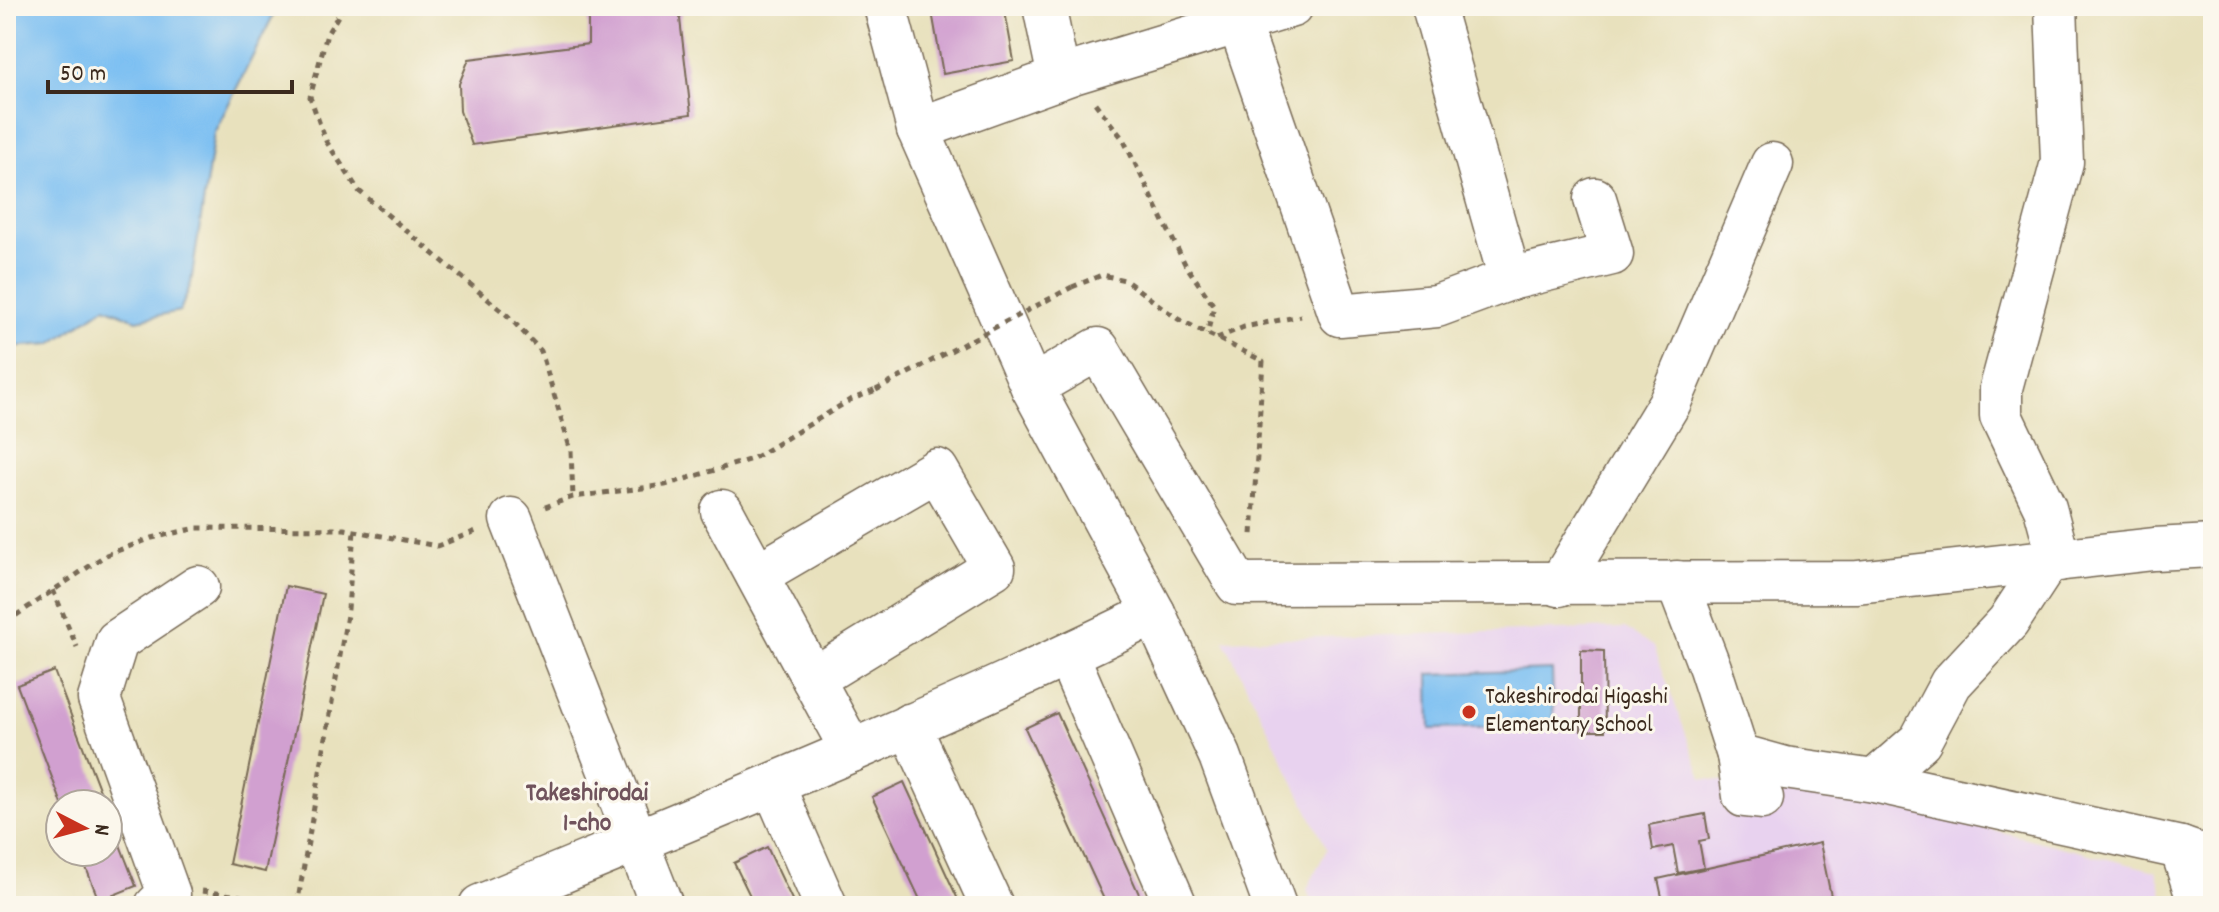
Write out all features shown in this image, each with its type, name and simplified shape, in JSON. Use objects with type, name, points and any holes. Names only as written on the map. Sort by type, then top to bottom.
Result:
[{"type":"street","points":[[885,6],[918,129],[1032,387],[1154,613],[1220,756],[1275,906]]},
{"type":"street","points":[[1044,6],[1059,78]]},
{"type":"street","points":[[918,129],[1236,14],[1292,6]]},
{"type":"street","points":[[1433,6],[1510,279]]},
{"type":"street","points":[[1874,781],[1920,741],[1951,683],[2008,622],[2054,561],[2045,508],[2001,416],[2001,388],[2062,162],[2056,6]]},
{"type":"street","points":[[1236,14],[1340,315],[1437,306],[1510,279],[1612,254],[1595,199]]},
{"type":"street","points":[[1559,585],[1670,402],[1772,164]]},
{"type":"street","points":[[1032,387],[1098,349],[1237,584],[1857,582],[2213,546]]},
{"type":"street","points":[[757,575],[937,470],[994,568],[813,679]]},
{"type":"street","points":[[722,511],[852,751]]},
{"type":"street","points":[[511,519],[662,906]]},
{"type":"street","points":[[1677,582],[1710,668],[1738,755],[1744,796],[1762,798]]},
{"type":"street","points":[[162,900],[99,699],[117,641],[198,587]]},
{"type":"street","points":[[498,903],[1068,656],[1154,613]]},
{"type":"street","points":[[1068,656],[1176,906]]},
{"type":"street","points":[[909,725],[992,906]]},
{"type":"street","points":[[1738,755],[1785,768],[1874,781],[2197,853],[2200,906]]},
{"type":"street","points":[[773,785],[826,906]]},
{"type":"path","points":[[344,6],[327,34],[310,97],[326,141],[359,191],[508,316],[541,351],[571,451],[573,497]]},
{"type":"path","points":[[1100,109],[1123,139],[1185,264],[1214,306],[1207,334]]},
{"type":"path","points":[[6,622],[106,555],[152,538],[197,528],[354,531],[437,546],[573,497],[665,485],[752,459],[850,400],[876,390],[1072,287],[1102,275],[1125,280],[1178,319],[1263,361],[1249,584]]},
{"type":"path","points":[[1217,338],[1244,327],[1295,318],[1335,301]]},
{"type":"path","points":[[162,900],[212,890],[297,905],[348,609],[354,531]]},
{"type":"shaded area","name":"Takeshirodai Higashi Elementary School","points":[[1625,628],[1654,647],[1702,778],[1934,815],[2156,871],[2166,906],[1313,906],[1307,889],[1327,849],[1224,640]]},
{"type":"water","points":[[6,6],[278,6],[214,133],[191,283],[180,311],[137,320],[105,307],[51,344],[6,347]]},
{"type":"water","points":[[1552,670],[1554,726],[1430,729],[1429,674]]},
{"type":"building","points":[[588,6],[683,6],[680,19],[691,114],[472,145],[460,111],[459,84],[469,59],[588,44]]},
{"type":"building","points":[[931,6],[1004,6],[1014,61],[943,74]]},
{"type":"building","points":[[286,586],[323,594],[265,872],[229,864]]},
{"type":"building","points":[[1581,650],[1604,651],[1605,731],[1581,731]]},
{"type":"building","points":[[54,671],[99,788],[56,788],[17,685]]},
{"type":"building","points":[[1057,713],[1142,906],[1107,906],[1025,728]]},
{"type":"building","points":[[904,782],[961,906],[923,906],[872,797]]},
{"type":"building","points":[[1705,814],[1709,839],[1699,841],[1704,868],[1678,873],[1673,846],[1653,850],[1649,825]]},
{"type":"building","points":[[1820,843],[1833,906],[1664,906],[1658,879]]},
{"type":"building","points":[[767,847],[795,906],[755,906],[734,863]]},
{"type":"building","points":[[124,855],[136,886],[99,901],[86,868],[124,868]]},
{"type":"place","name":"Takeshirodai Higashi Elementary School","points":[[1469,712]]},
{"type":"district","name":"Takeshirodai 1-cho","points":[[587,809]]}]
